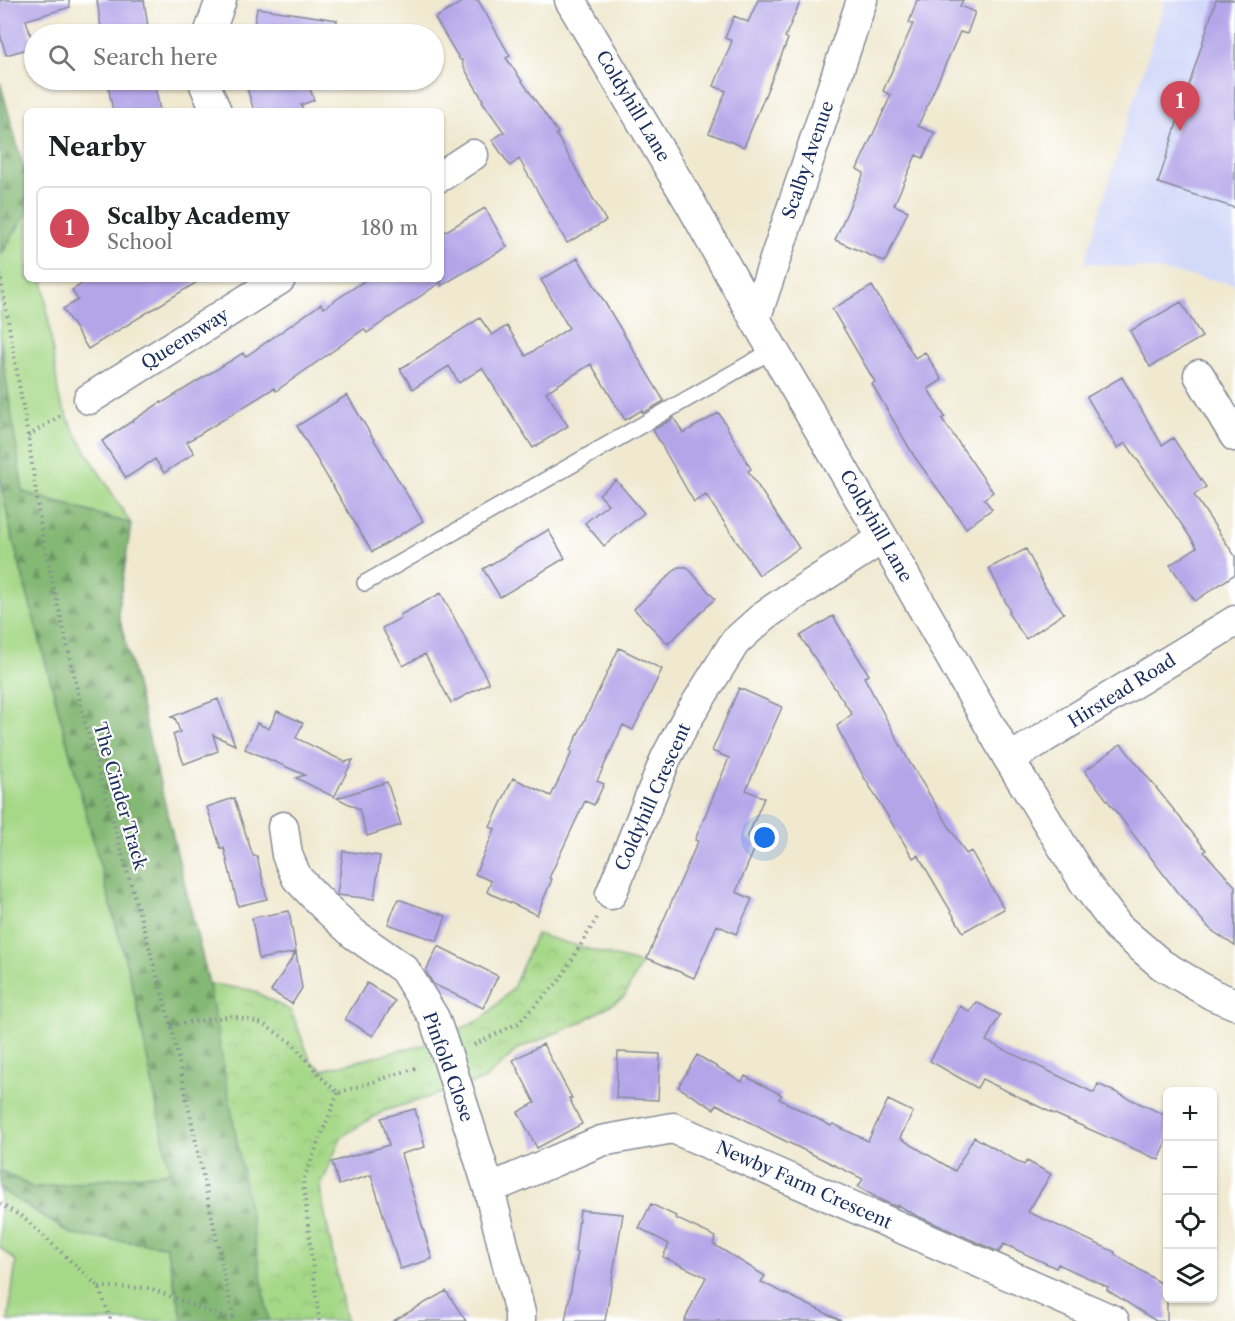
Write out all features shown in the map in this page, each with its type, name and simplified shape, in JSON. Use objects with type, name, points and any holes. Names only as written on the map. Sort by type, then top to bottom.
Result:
[{"type":"street","points":[[213,24],[221,0]]},
{"type":"street","name":"Coldyhill Lane","points":[[570,0],[691,204],[1009,759],[1085,883],[1118,927],[1162,965],[1213,995],[1235,1004]]},
{"type":"street","name":"Scalby Avenue","points":[[755,319],[862,0]]},
{"type":"street","points":[[207,90],[215,108]]},
{"type":"street","points":[[444,174],[473,155]]},
{"type":"street","name":"Queensway","points":[[89,399],[275,282]]},
{"type":"street","points":[[1199,375],[1235,436]]},
{"type":"street","name":"Coldyhill Crescent","points":[[611,894],[666,758],[685,722],[735,642],[782,603],[883,538]]},
{"type":"street","name":"Hirstead Road","points":[[1009,759],[1235,621]]},
{"type":"street","name":"Pinfold Close","points":[[283,827],[287,855],[297,878],[354,934],[404,969],[434,1018],[489,1189],[510,1270],[520,1321]]},
{"type":"street","name":"Newby Farm Crescent","points":[[489,1189],[601,1141],[674,1128],[1114,1321]]},
{"type":"lane","points":[[364,583],[773,350]]},
{"type":"path","name":"The Cinder Track","points":[[0,274],[28,436],[42,535],[84,719],[171,1024],[233,1319]]},
{"type":"path","points":[[28,436],[89,399]]},
{"type":"path","points":[[338,1093],[448,1058],[518,1023],[559,981],[611,894]]},
{"type":"path","points":[[171,1024],[233,1016],[263,1024],[292,1043],[338,1093]]},
{"type":"path","points":[[319,1321],[303,1181],[338,1093]]},
{"type":"path","points":[[0,1204],[24,1218],[99,1287],[111,1321]]},
{"type":"path","points":[[99,1287],[149,1288],[233,1319]]},
{"type":"shaded area","points":[[1165,0],[1235,0],[1235,284],[1157,270],[1084,263]]},
{"type":"green space","points":[[0,82],[24,170],[24,217],[0,256]]},
{"type":"green space","points":[[24,217],[24,282],[43,282],[59,398],[75,433],[131,524],[23,492],[0,338],[0,256]]},
{"type":"green space","points":[[0,338],[23,492],[131,524],[118,612],[209,984],[269,1321],[183,1321],[166,1246],[73,1235],[0,1189],[0,1170],[33,1188],[170,1172],[135,996],[10,529],[0,474]]},
{"type":"green space","points":[[0,474],[10,529],[135,996],[170,1172],[33,1188],[0,1170]]},
{"type":"green space","points":[[536,934],[641,964],[624,997],[580,1023],[518,1049],[484,1080],[384,1111],[341,1137],[320,1189],[346,1321],[269,1321],[209,984],[252,990],[291,1011],[310,1059],[322,1070],[422,1045],[481,1020],[513,988]]},
{"type":"green space","points":[[0,1189],[73,1235],[166,1246],[183,1321],[8,1321],[16,1261],[0,1248]]},
{"type":"building","points":[[0,0],[69,0],[70,7],[26,20],[24,50],[6,55],[0,34]]},
{"type":"building","points":[[97,0],[144,0],[148,24],[101,24]]},
{"type":"building","points":[[466,0],[478,0],[510,56],[506,58],[558,133],[556,134],[606,221],[567,243],[519,159],[510,166],[492,140],[504,132],[482,101],[462,60],[444,33],[444,24],[439,24],[435,18]]},
{"type":"building","points":[[758,0],[801,0],[785,37],[788,39],[744,147],[709,133],[726,91],[714,86],[732,41],[725,38],[734,16],[748,22]]},
{"type":"building","points":[[917,0],[963,0],[960,6],[975,12],[967,34],[960,32],[918,126],[935,133],[923,158],[916,155],[894,205],[908,211],[885,262],[835,240],[864,173],[857,169],[891,95],[883,91],[913,24],[909,23]]},
{"type":"building","points":[[1216,0],[1235,0],[1235,208],[1158,183]]},
{"type":"building","points":[[257,8],[337,20],[337,24],[255,24]]},
{"type":"building","points":[[109,90],[156,90],[159,108],[112,108]]},
{"type":"building","points":[[248,90],[310,90],[314,100],[301,105],[302,108],[253,108]]},
{"type":"building","points":[[485,208],[507,247],[441,286],[441,282],[444,282],[444,232]]},
{"type":"building","points":[[578,258],[664,401],[625,420],[591,364],[546,392],[568,426],[533,448],[482,368],[459,383],[449,366],[413,389],[400,369],[480,318],[492,335],[507,326],[526,356],[569,328],[541,280]]},
{"type":"building","points":[[85,282],[197,282],[88,349],[63,309],[78,300],[72,290]]},
{"type":"building","points":[[363,282],[441,282],[367,333],[364,329],[276,391],[274,388],[187,442],[194,453],[164,473],[155,459],[126,478],[102,441],[161,402],[243,353],[245,357],[321,304],[324,308]]},
{"type":"building","points":[[872,286],[915,358],[925,352],[942,380],[928,389],[945,417],[942,419],[993,492],[984,499],[992,509],[966,528],[914,456],[872,384],[875,382],[832,309]]},
{"type":"building","points":[[1181,302],[1202,337],[1150,367],[1130,331]]},
{"type":"building","points":[[1122,377],[1162,445],[1173,438],[1206,487],[1194,495],[1235,556],[1235,574],[1195,601],[1170,565],[1197,547],[1126,443],[1117,448],[1087,397]]},
{"type":"building","points":[[347,395],[423,521],[372,552],[297,426]]},
{"type":"building","points":[[719,413],[751,469],[748,471],[799,548],[759,575],[706,495],[694,502],[653,430],[674,418],[683,433]]},
{"type":"building","points":[[616,480],[644,513],[604,546],[585,523],[608,504],[599,494]]},
{"type":"building","points":[[548,530],[565,558],[500,597],[483,569]]},
{"type":"building","points":[[1026,549],[1045,587],[1064,613],[1026,639],[1008,613],[1010,611],[989,568]]},
{"type":"building","points":[[678,567],[687,567],[715,599],[668,644],[634,609]]},
{"type":"building","points":[[441,593],[489,683],[451,703],[425,654],[403,666],[382,628],[401,618],[400,615]]},
{"type":"building","points":[[833,616],[869,675],[864,677],[910,763],[966,854],[971,851],[1004,909],[963,932],[918,855],[913,858],[839,731],[837,726],[852,714],[800,636]]},
{"type":"building","points":[[619,648],[662,669],[633,730],[623,725],[597,781],[604,784],[594,805],[585,801],[549,878],[552,879],[537,915],[487,892],[491,881],[475,874],[495,829],[490,827],[513,778],[551,796]]},
{"type":"building","points":[[739,688],[782,707],[746,790],[764,798],[747,838],[757,843],[736,892],[752,899],[736,934],[717,925],[694,978],[647,958],[698,841],[695,840],[729,758],[712,751]]},
{"type":"building","points":[[218,699],[235,745],[213,735],[218,751],[184,764],[173,735],[180,732],[175,718],[171,717]]},
{"type":"building","points":[[277,711],[303,723],[296,738],[345,762],[353,760],[334,797],[296,778],[305,775],[245,749],[257,723],[269,729]]},
{"type":"building","points":[[1121,744],[1206,850],[1204,852],[1235,886],[1235,946],[1211,930],[1177,892],[1085,771]]},
{"type":"building","points":[[387,782],[401,825],[367,836],[359,809],[337,798]]},
{"type":"building","points":[[234,798],[253,856],[257,856],[267,899],[238,906],[224,848],[221,849],[207,807]]},
{"type":"building","points":[[343,851],[380,856],[374,899],[337,895]]},
{"type":"building","points":[[398,899],[446,916],[437,941],[388,924]]},
{"type":"building","points":[[289,911],[296,952],[259,959],[252,918]]},
{"type":"building","points":[[438,946],[498,976],[483,1008],[433,984],[426,971]]},
{"type":"building","points":[[296,952],[302,988],[292,1004],[271,991]]},
{"type":"building","points":[[367,983],[395,1001],[373,1036],[345,1019]]},
{"type":"building","points":[[976,1002],[1000,1015],[986,1041],[1094,1093],[1098,1084],[1163,1114],[1163,1150],[1159,1160],[982,1079],[977,1088],[930,1061],[960,1006],[970,1012]]},
{"type":"building","points":[[543,1044],[572,1098],[569,1098],[582,1124],[537,1148],[518,1112],[535,1103],[513,1060]]},
{"type":"building","points":[[618,1052],[660,1054],[658,1100],[616,1098]]},
{"type":"building","points":[[697,1055],[742,1082],[745,1076],[782,1095],[779,1099],[831,1126],[833,1124],[868,1141],[888,1100],[913,1112],[900,1138],[955,1171],[974,1137],[1024,1165],[1027,1161],[1051,1174],[1028,1212],[1115,1252],[1114,1254],[1163,1285],[1163,1303],[1167,1303],[1167,1321],[1156,1321],[1107,1290],[1108,1287],[1058,1264],[1056,1268],[1004,1244],[999,1252],[915,1215],[898,1205],[897,1207],[883,1201],[858,1187],[863,1179],[773,1135],[717,1104],[714,1109],[678,1087]]},
{"type":"building","points":[[415,1109],[425,1147],[401,1154],[432,1259],[400,1269],[371,1175],[339,1185],[332,1162],[389,1145],[381,1118]]},
{"type":"building","points":[[651,1204],[716,1237],[713,1244],[765,1276],[761,1282],[842,1321],[684,1321],[706,1277],[663,1257],[669,1244],[639,1228]]},
{"type":"building","points":[[580,1210],[623,1214],[605,1321],[565,1321],[578,1252],[575,1252]]},
{"type":"building","points":[[446,1291],[466,1321],[393,1321]]},
{"type":"place","name":"Scalby Academy","points":[[1180,131]]}]
